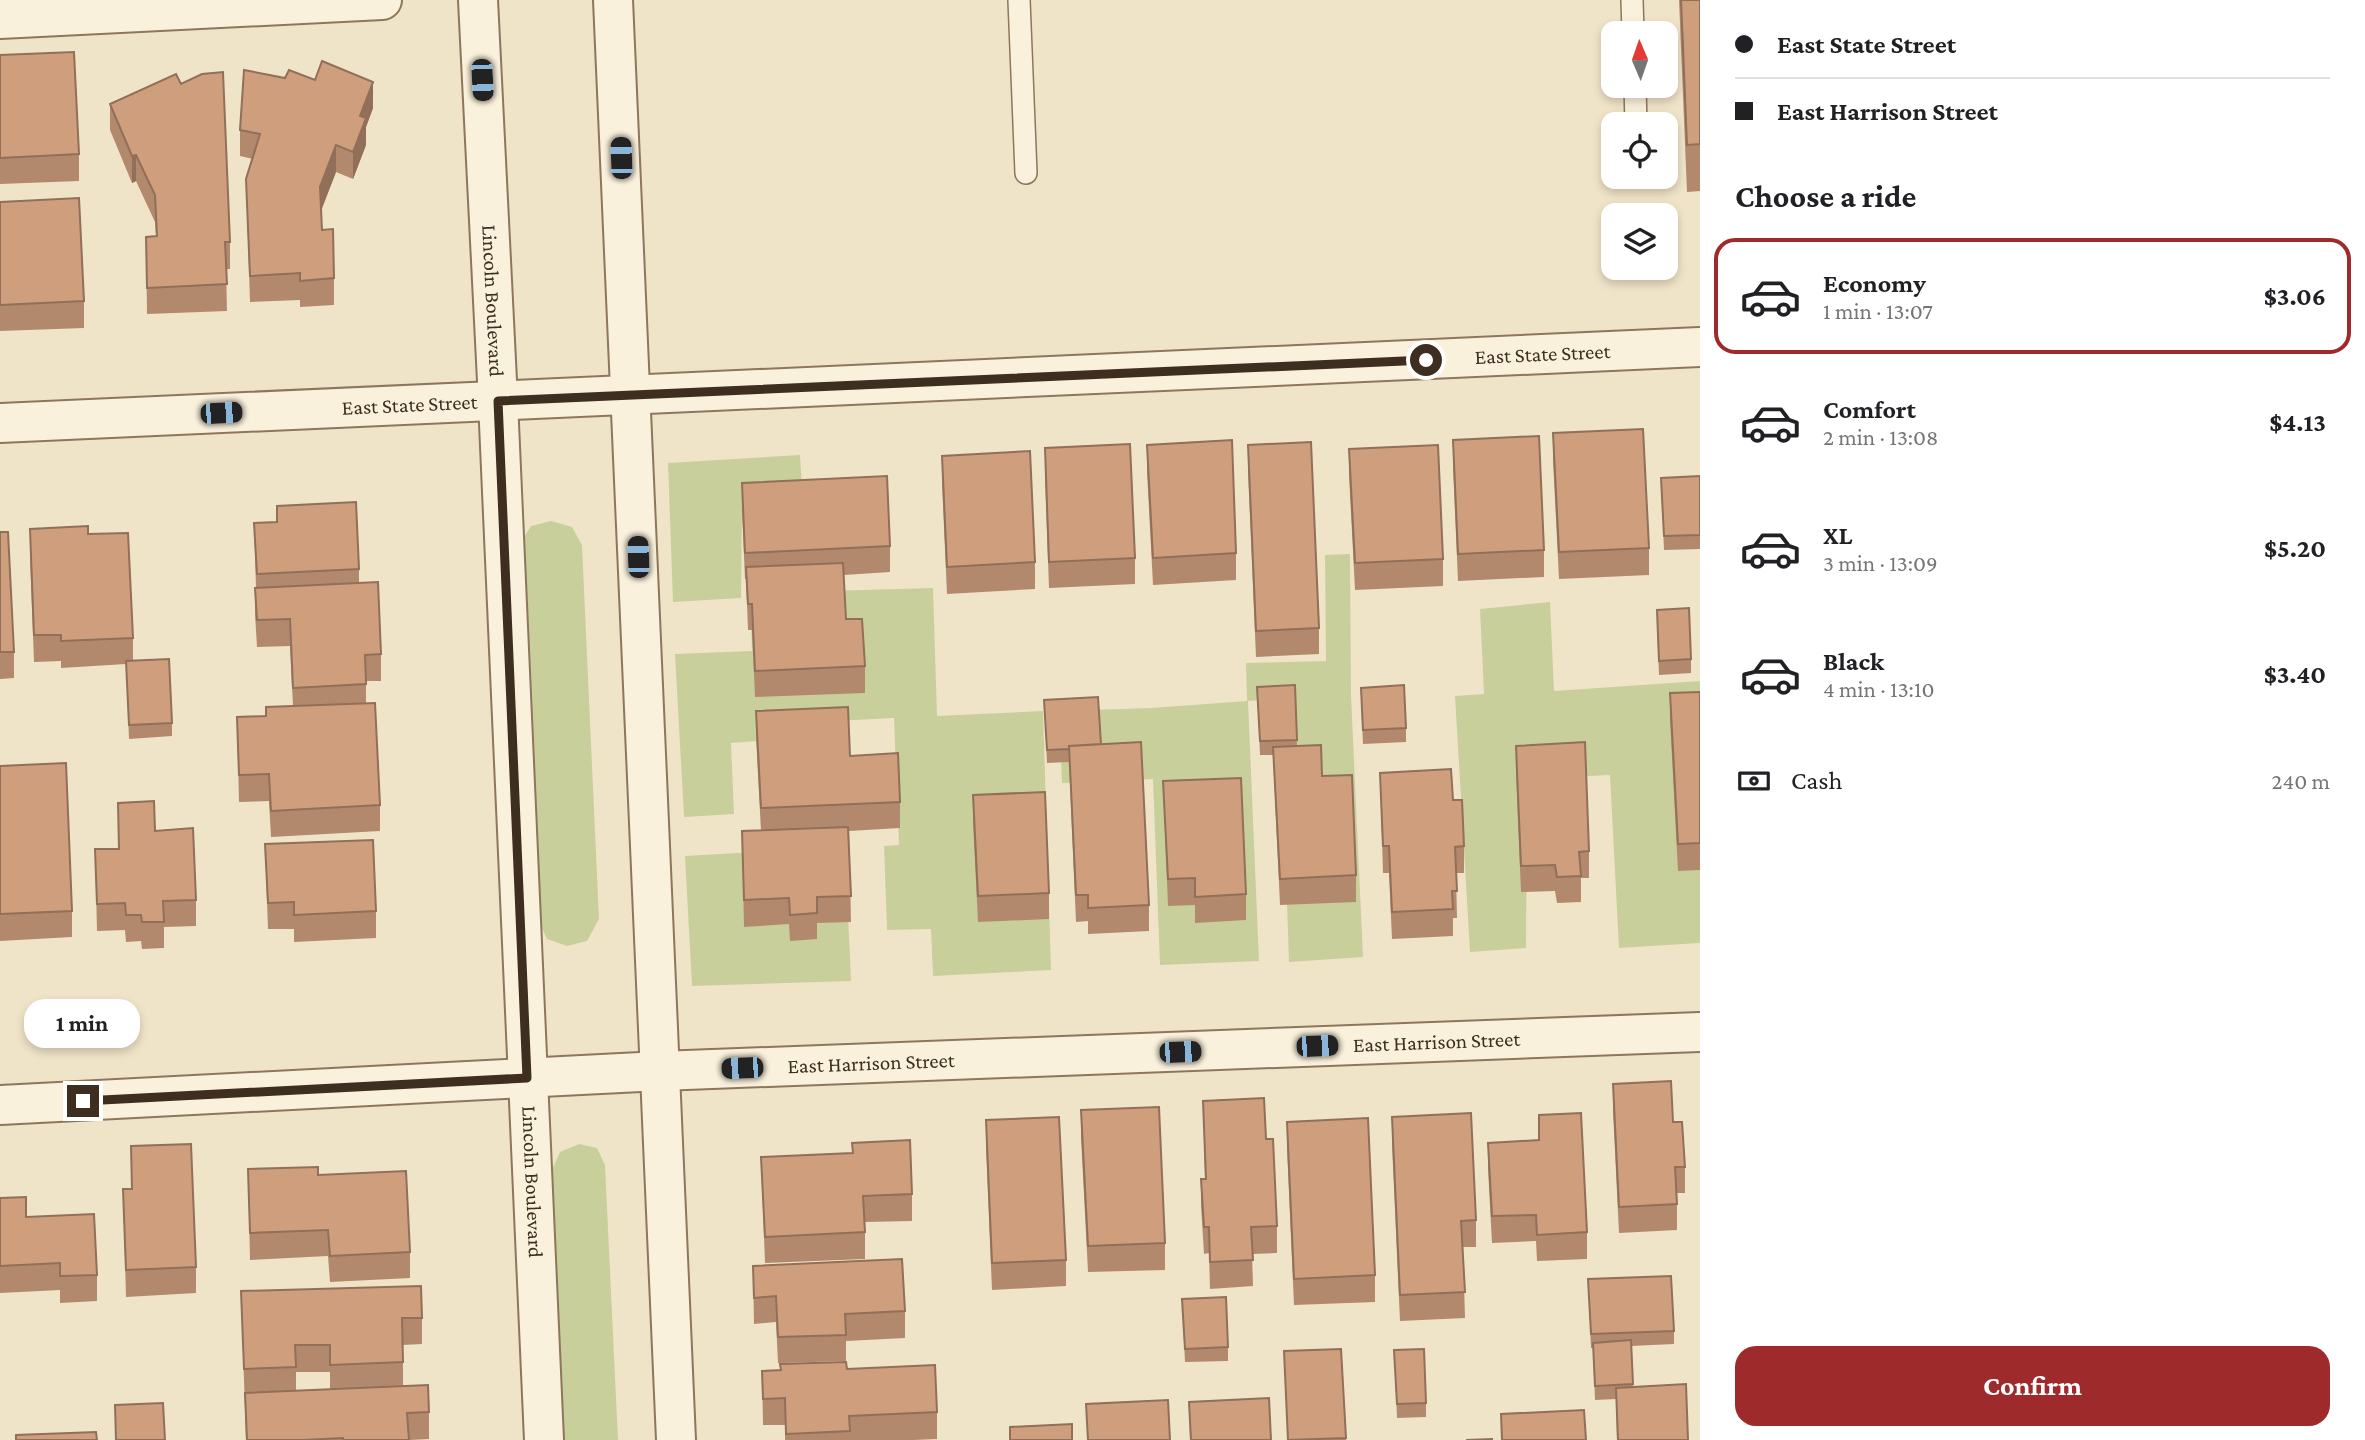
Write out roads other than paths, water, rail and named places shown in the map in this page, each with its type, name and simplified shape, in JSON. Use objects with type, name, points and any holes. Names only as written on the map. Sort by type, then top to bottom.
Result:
[{"type":"street","points":[[0,19],[382,0]]},
{"type":"street","name":"Lincoln Boulevard","points":[[478,0],[544,1440]]},
{"type":"street","points":[[613,0],[676,1440]]},
{"type":"street","name":"East State Street","points":[[0,423],[1700,347]]},
{"type":"street","name":"East Harrison Street","points":[[0,1105],[660,1071],[1700,1032]]},
{"type":"lane","points":[[1632,0],[1633,21]]},
{"type":"lane","points":[[1019,6],[1026,173]]}]
